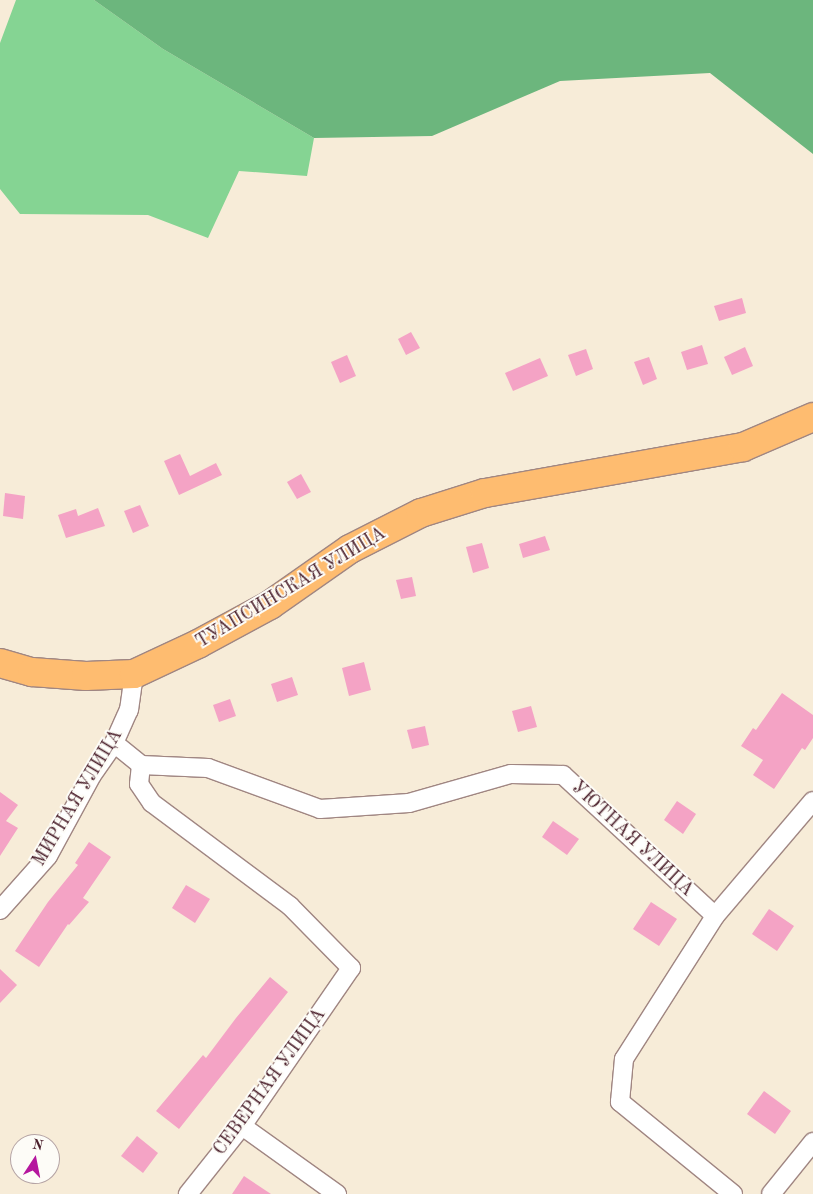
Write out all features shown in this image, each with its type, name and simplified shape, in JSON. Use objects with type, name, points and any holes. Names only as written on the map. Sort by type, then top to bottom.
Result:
[{"type":"main road","name":"ТУАПСИНСКАЯ УЛИЦА","points":[[0,663],[41,673],[86,676],[134,674],[198,644],[262,609],[350,549],[421,513],[485,493],[743,447],[813,417]]},
{"type":"street","name":"МИРНАЯ УЛИЦА","points":[[0,910],[48,856],[92,775],[114,743],[129,710],[134,674]]},
{"type":"street","points":[[114,743],[142,765]]},
{"type":"street","name":"УЮТНАЯ УЛИЦА","points":[[142,765],[208,768],[320,809],[409,803],[511,774],[563,775],[715,916]]},
{"type":"street","name":"СЕВЕРНАЯ УЛИЦА","points":[[142,765],[139,784],[152,803],[290,906],[351,968],[242,1126],[188,1194]]},
{"type":"street","points":[[733,1194],[620,1102],[624,1059],[715,916],[813,801]]},
{"type":"street","points":[[242,1126],[337,1194]]},
{"type":"street","points":[[771,1194],[813,1142]]},
{"type":"green space","points":[[16,0],[94,0],[163,49],[314,138],[307,176],[239,171],[208,238],[148,215],[20,214],[0,189],[0,43]]},
{"type":"green space","points":[[94,0],[813,0],[813,154],[710,73],[560,81],[432,136],[314,138],[163,49]]},
{"type":"building","points":[[742,298],[746,313],[719,321],[714,306]]},
{"type":"building","points":[[411,332],[420,348],[406,355],[398,339]]},
{"type":"building","points":[[702,345],[708,364],[687,370],[681,352]]},
{"type":"building","points":[[745,347],[753,366],[732,375],[724,357]]},
{"type":"building","points":[[586,349],[593,369],[576,376],[568,355]]},
{"type":"building","points":[[347,355],[356,376],[340,383],[331,362]]},
{"type":"building","points":[[649,357],[657,379],[643,385],[634,362]]},
{"type":"building","points":[[540,358],[548,376],[513,391],[505,373]]},
{"type":"building","points":[[180,454],[190,476],[216,463],[222,475],[179,495],[164,461]]},
{"type":"building","points":[[301,474],[311,492],[297,499],[287,482]]},
{"type":"building","points":[[5,493],[25,496],[23,519],[3,516]]},
{"type":"building","points":[[140,505],[149,526],[133,533],[124,511]]},
{"type":"building","points":[[98,508],[105,526],[66,538],[58,515],[76,509],[78,516]]},
{"type":"building","points":[[545,536],[550,550],[523,558],[519,544]]},
{"type":"building","points":[[482,543],[489,568],[473,573],[466,547]]},
{"type":"building","points":[[412,577],[416,596],[401,599],[396,580]]},
{"type":"building","points":[[364,662],[371,690],[349,696],[342,668]]},
{"type":"building","points":[[292,677],[298,695],[277,702],[271,684]]},
{"type":"building","points":[[782,693],[813,715],[813,738],[805,750],[802,748],[774,789],[753,775],[763,760],[741,746],[753,728],[756,730]]},
{"type":"building","points":[[230,699],[236,716],[219,722],[213,705]]},
{"type":"building","points":[[531,706],[537,727],[518,732],[512,711]]},
{"type":"building","points":[[425,726],[429,745],[412,749],[407,730]]},
{"type":"building","points":[[0,792],[18,805],[6,821],[18,828],[0,856]]},
{"type":"building","points":[[677,801],[696,814],[683,834],[664,820]]},
{"type":"building","points":[[553,821],[579,839],[567,855],[542,837]]},
{"type":"building","points":[[89,842],[111,857],[83,898],[89,902],[68,924],[39,967],[15,951],[48,902],[78,865],[75,863]]},
{"type":"building","points":[[186,885],[210,899],[195,923],[172,908]]},
{"type":"building","points":[[651,902],[677,919],[659,946],[633,929]]},
{"type":"building","points":[[769,909],[794,926],[777,951],[752,934]]},
{"type":"building","points":[[0,969],[17,985],[0,1003]]},
{"type":"building","points":[[270,977],[288,992],[179,1129],[156,1111],[203,1055],[206,1058]]},
{"type":"building","points":[[764,1091],[791,1111],[775,1134],[747,1114]]},
{"type":"building","points":[[137,1136],[158,1153],[143,1173],[121,1156]]},
{"type":"building","points":[[244,1176],[271,1194],[232,1194]]}]
